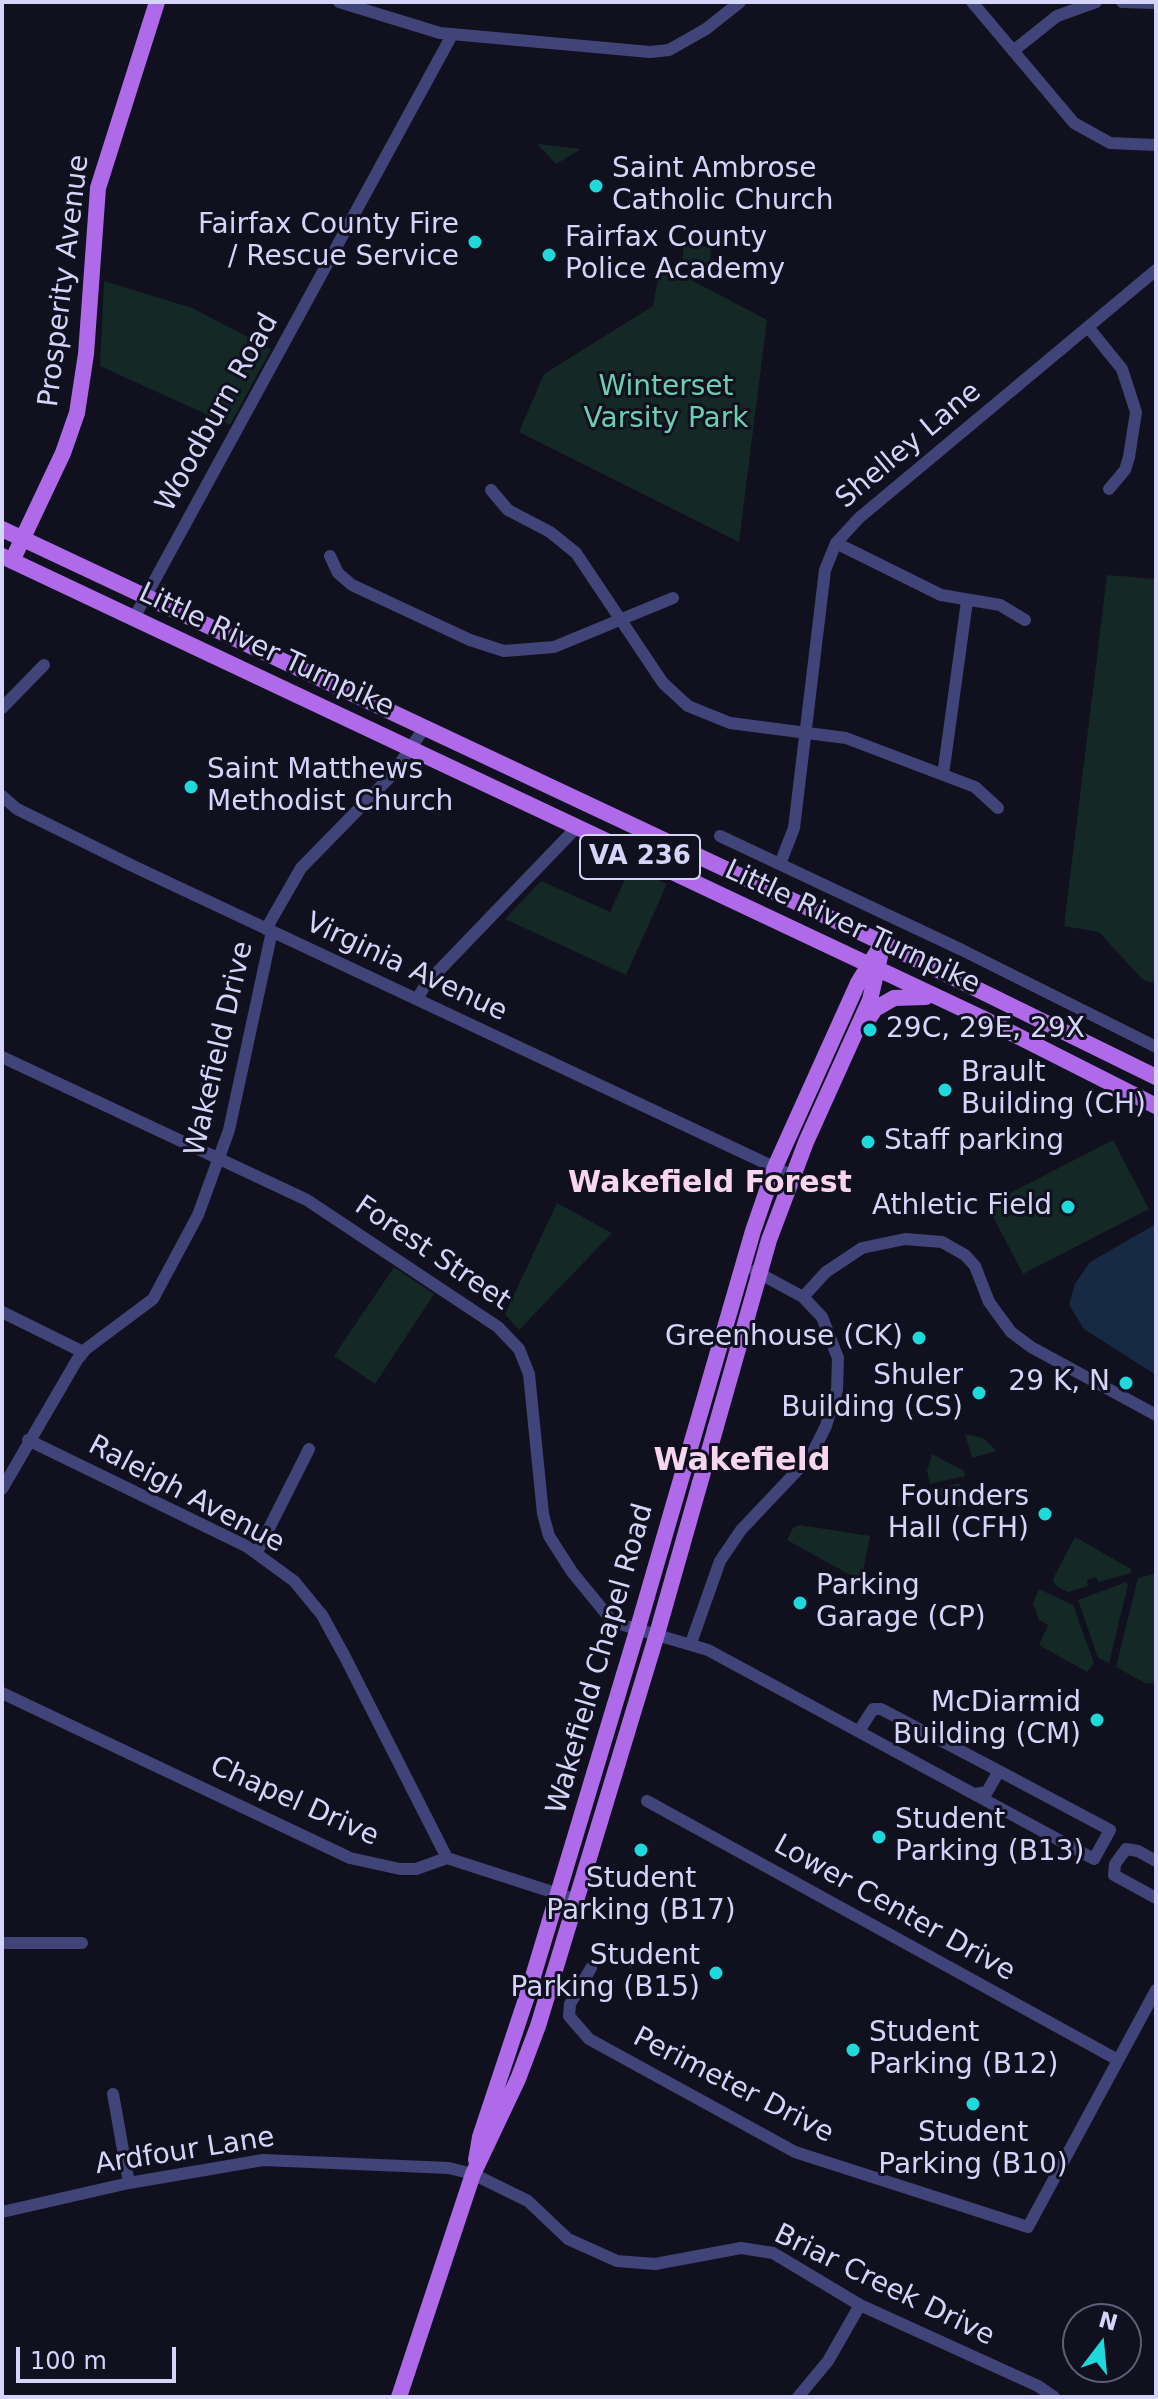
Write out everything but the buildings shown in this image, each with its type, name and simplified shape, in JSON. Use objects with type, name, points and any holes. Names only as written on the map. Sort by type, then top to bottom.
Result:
[{"type":"main road","name":"Prosperity Avenue","points":[[7,559],[23,539],[63,453],[77,413],[86,354],[98,188],[157,2]]},
{"type":"main road","name":"Little River Turnpike","points":[[2,529],[883,943],[1156,1077]]},
{"type":"main road","name":"Little River Turnpike","points":[[7,559],[950,1003],[1156,1106]]},
{"type":"main road","name":"Wakefield Chapel Road","points":[[473,2174],[480,2137],[558,1894],[742,1266],[775,1167],[883,943]]},
{"type":"main road","name":"Wakefield Chapel Road","points":[[399,2397],[473,2174],[528,2056],[657,1634],[760,1273],[793,1176],[847,1053],[873,967]]},
{"type":"main road","points":[[847,1053],[875,1009],[884,1002],[913,995],[950,1003]]},
{"type":"street","points":[[339,2],[452,35],[606,50],[669,50],[706,29],[740,2]]},
{"type":"street","points":[[972,2],[1066,114],[1085,132],[1110,143],[1156,145]]},
{"type":"street","points":[[1013,51],[1057,16],[1096,2]]},
{"type":"street","points":[[1122,2],[1156,3]]},
{"type":"street","name":"Woodburn Road","points":[[134,618],[452,35]]},
{"type":"street","name":"Shelley Lane","points":[[780,864],[794,828],[825,570],[836,543],[859,518],[1156,270]]},
{"type":"street","points":[[1088,327],[1122,369],[1136,412],[1125,470],[1109,489]]},
{"type":"street","points":[[491,490],[508,510],[565,543],[663,683],[688,706],[730,723],[846,738],[975,787],[998,808]]},
{"type":"street","points":[[836,543],[941,595],[1000,605],[1025,620]]},
{"type":"street","points":[[330,556],[338,573],[352,585],[470,640],[504,651],[554,647],[673,598]]},
{"type":"street","points":[[943,775],[967,601]]},
{"type":"street","points":[[2,708],[44,665]]},
{"type":"street","name":"Wakefield Drive","points":[[2,1489],[28,1440],[83,1352],[141,1311],[161,1289],[220,1159],[269,930],[301,868],[413,749],[425,727]]},
{"type":"street","name":"Virginia Avenue","points":[[2,796],[17,809],[793,1176]]},
{"type":"street","points":[[417,999],[426,984],[577,827]]},
{"type":"street","points":[[720,836],[895,918],[1156,1047]]},
{"type":"street","name":"Wakefield Chapel Road","points":[[883,943],[895,918]]},
{"type":"street","name":"Forest Street","points":[[2,1057],[326,1211],[480,1313],[510,1337],[519,1349],[529,1374],[543,1514],[549,1536],[613,1622],[637,1631],[691,1643],[975,1794],[1058,1843],[1094,1859],[1110,1830],[999,1771]]},
{"type":"street","points":[[803,1297],[826,1272],[862,1248],[905,1239],[942,1242],[955,1248],[975,1266],[989,1302],[1011,1332],[1031,1347],[1156,1415]]},
{"type":"street","points":[[691,1643],[720,1561],[754,1514],[798,1474],[819,1443],[833,1408],[839,1373],[835,1344],[822,1317],[803,1297],[742,1266]]},
{"type":"street","points":[[2,1312],[83,1352]]},
{"type":"street","name":"Raleigh Avenue","points":[[28,1440],[257,1552],[294,1581],[322,1615],[447,1858]]},
{"type":"street","points":[[257,1552],[309,1449]]},
{"type":"street","name":"Chapel Drive","points":[[2,1693],[350,1858],[400,1869],[416,1869],[447,1858]]},
{"type":"street","points":[[859,1731],[873,1709],[881,1709],[999,1771],[987,1792],[975,1794]]},
{"type":"street","name":"Lower Center Drive","points":[[647,1801],[1118,2060]]},
{"type":"street","points":[[1156,1861],[1134,1849],[1126,1849],[1115,1864],[1114,1875],[1156,1898]]},
{"type":"street","points":[[447,1858],[577,1900]]},
{"type":"street","points":[[2,1943],[82,1943]]},
{"type":"street","name":"Perimeter Drive","points":[[591,1968],[570,2004],[569,2016],[589,2039],[795,2152],[1028,2227],[1118,2060]]},
{"type":"street","points":[[1118,2060],[1156,1990]]},
{"type":"street","points":[[113,2094],[129,2183]]},
{"type":"street","name":"Ardfour Lane","points":[[2,2212],[129,2183],[263,2160],[449,2168],[473,2174]]},
{"type":"street","name":"Briar Creek Drive","points":[[473,2174],[528,2201],[568,2239],[598,2256],[655,2264],[725,2249],[757,2249],[790,2261],[860,2305],[1038,2386],[1054,2397]]},
{"type":"street","points":[[798,2397],[828,2361],[860,2305]]},
{"type":"green space","points":[[537,144],[581,149],[556,164]]},
{"type":"green space","points":[[684,244],[711,247],[710,264],[682,262]]},
{"type":"green space","name":"Winterset Varsity Park","points":[[661,264],[767,320],[739,542],[519,432],[544,374],[653,306]]},
{"type":"green space","points":[[104,281],[192,308],[271,349],[230,425],[100,366]]},
{"type":"green space","points":[[1107,575],[1156,579],[1156,984],[1142,979],[1099,932],[1064,926]]},
{"type":"green space","points":[[630,868],[667,884],[626,975],[505,919],[541,881],[610,912]]},
{"type":"green space","name":"Athletic Field","points":[[1113,1140],[1149,1209],[1023,1274],[987,1205]]},
{"type":"green space","points":[[557,1203],[612,1233],[519,1330],[505,1314]]},
{"type":"green space","points":[[394,1267],[434,1294],[375,1384],[334,1356]]},
{"type":"green space","points":[[965,1434],[983,1438],[997,1451],[972,1458]]},
{"type":"green space","points":[[932,1454],[964,1471],[965,1476],[930,1484],[927,1471]]},
{"type":"green space","points":[[959,1483],[966,1508],[953,1506],[933,1490]]},
{"type":"green space","points":[[800,1525],[870,1536],[861,1581],[787,1540],[793,1528]]},
{"type":"green space","points":[[1075,1537],[1131,1569],[1131,1573],[1098,1582],[1096,1577],[1087,1580],[1088,1586],[1068,1592],[1055,1585],[1053,1579]]},
{"type":"green space","points":[[1156,1576],[1156,1684],[1145,1683],[1116,1667],[1138,1578]]},
{"type":"green space","points":[[1126,1582],[1128,1585],[1109,1663],[1098,1658],[1078,1600]]},
{"type":"green space","points":[[1039,1589],[1073,1605],[1094,1663],[1087,1672],[1039,1645],[1048,1625],[1039,1620],[1033,1603]]},
{"type":"water","points":[[1156,1224],[1156,1375],[1084,1329],[1069,1305],[1075,1284],[1090,1262]]},
{"type":"place","name":"Saint Ambrose Catholic Church","points":[[596,186]]},
{"type":"place","name":"Fairfax County Fire / Rescue Service","points":[[475,242]]},
{"type":"place","name":"Fairfax County Police Academy","points":[[549,255]]},
{"type":"place","name":"Saint Matthews Methodist Church","points":[[191,787]]},
{"type":"place","name":"29C, 29E, 29X","points":[[870,1030]]},
{"type":"place","name":"Brault Building (CH)","points":[[945,1090]]},
{"type":"place","name":"Staff parking","points":[[868,1142]]},
{"type":"place","name":"Athletic Field","points":[[1068,1207]]},
{"type":"place","name":"Greenhouse (CK)","points":[[919,1338]]},
{"type":"place","name":"29 K, N","points":[[1126,1383]]},
{"type":"place","name":"Shuler Building (CS)","points":[[979,1393]]},
{"type":"place","name":"Founders Hall (CFH)","points":[[1045,1514]]},
{"type":"place","name":"Parking Garage (CP)","points":[[800,1603]]},
{"type":"place","name":"McDiarmid Building (CM)","points":[[1097,1720]]},
{"type":"place","name":"Student Parking (B13)","points":[[879,1837]]},
{"type":"place","name":"Student Parking (B17)","points":[[641,1850]]},
{"type":"place","name":"Student Parking (B15)","points":[[716,1973]]},
{"type":"place","name":"Student Parking (B12)","points":[[853,2050]]},
{"type":"place","name":"Student Parking (B10)","points":[[973,2104]]},
{"type":"district","name":"Wakefield Forest","points":[[710,1184]]},
{"type":"district","name":"Wakefield","points":[[742,1462]]}]
